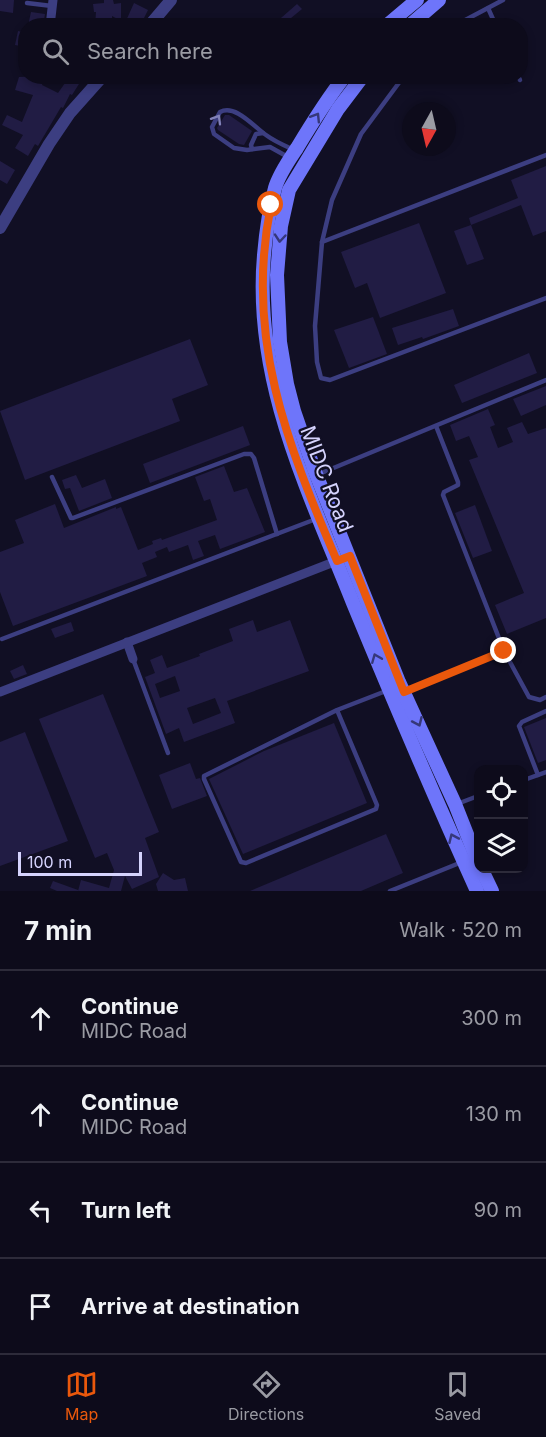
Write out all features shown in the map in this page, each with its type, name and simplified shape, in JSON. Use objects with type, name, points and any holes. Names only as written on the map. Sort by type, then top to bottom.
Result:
[{"type":"main road","points":[[396,18],[417,0]]},
{"type":"main road","points":[[418,18],[439,0]]},
{"type":"main road","name":"MIDC Road","points":[[339,84],[326,100],[276,185],[267,224],[262,274],[266,344],[273,387],[280,415],[318,518],[343,559],[404,692],[455,804],[474,859]]},
{"type":"main road","name":"MIDC Road","points":[[357,84],[338,109],[289,190],[281,226],[277,275],[280,342],[294,411],[389,690],[474,860]]},
{"type":"main road","name":"MIDC Road","points":[[476,873],[477,891]]},
{"type":"main road","name":"MIDC Road","points":[[481,873],[492,891]]},
{"type":"street","points":[[156,18],[171,0]]},
{"type":"street","points":[[51,18],[53,3]]},
{"type":"street","points":[[0,228],[54,136],[70,113],[96,84]]},
{"type":"street","points":[[0,692],[343,559]]},
{"type":"street","points":[[126,642],[133,659]]},
{"type":"lane","points":[[469,18],[503,0]]},
{"type":"lane","points":[[27,3],[53,3]]},
{"type":"lane","points":[[488,8],[492,18]]},
{"type":"lane","points":[[398,84],[361,134],[332,200],[322,242],[315,326],[317,362],[321,378],[330,380],[546,298]]},
{"type":"lane","points":[[229,110],[293,154],[270,147],[234,148],[214,134],[212,127],[220,112],[229,110]]},
{"type":"lane","points":[[252,149],[252,140],[256,134],[263,133]]},
{"type":"lane","points":[[322,242],[546,155]]},
{"type":"lane","points":[[316,475],[546,380]]},
{"type":"lane","points":[[436,426],[459,482],[443,495],[504,651],[529,697],[540,700],[546,697]]},
{"type":"lane","points":[[52,477],[73,518],[244,454],[251,454],[278,534]]},
{"type":"lane","points":[[2,639],[318,518]]},
{"type":"lane","points":[[404,692],[504,651]]},
{"type":"lane","points":[[133,659],[168,753]]},
{"type":"lane","points":[[337,710],[377,805],[376,809],[246,863],[241,862],[204,776],[337,710],[389,690]]},
{"type":"lane","points":[[538,775],[519,726],[522,722],[546,711]]},
{"type":"lane","points":[[528,779],[546,772]]},
{"type":"lane","points":[[455,804],[474,797]]},
{"type":"lane","points":[[390,891],[474,862]]},
{"type":"building","points":[[0,0],[14,0],[13,13],[0,11]]},
{"type":"building","points":[[104,0],[113,0],[114,4],[121,3],[121,18],[112,16],[112,18],[96,18],[93,4],[104,3]]},
{"type":"building","points":[[134,3],[148,10],[144,18],[127,18]]},
{"type":"building","points":[[297,4],[302,9],[291,18],[281,18]]},
{"type":"building","points":[[31,12],[45,14],[44,18],[30,18]]},
{"type":"building","points":[[18,80],[18,84],[42,84],[58,93],[64,84],[79,84],[72,95],[70,94],[63,108],[61,107],[38,146],[35,144],[28,156],[15,148],[23,135],[2,125],[7,115],[22,122],[33,95],[15,90]]},
{"type":"building","points":[[225,115],[229,115],[252,131],[244,145],[218,130]]},
{"type":"building","points":[[0,161],[15,170],[7,184],[0,180]]},
{"type":"building","points":[[546,166],[546,231],[533,236],[521,205],[471,225],[469,218],[518,198],[511,180]]},
{"type":"building","points":[[419,223],[446,293],[380,318],[367,283],[355,288],[341,252]]},
{"type":"building","points":[[471,225],[484,259],[467,265],[454,231]]},
{"type":"building","points":[[453,309],[459,326],[398,345],[392,328]]},
{"type":"building","points":[[373,317],[387,354],[349,368],[334,330]]},
{"type":"building","points":[[190,339],[208,385],[172,399],[180,421],[25,480],[0,411]]},
{"type":"building","points":[[529,353],[537,373],[462,403],[454,385]]},
{"type":"building","points":[[546,386],[546,405],[521,416],[513,399]]},
{"type":"building","points":[[488,409],[495,425],[490,427],[498,448],[513,442],[507,428],[522,422],[528,434],[546,428],[546,618],[507,634],[495,605],[524,593],[469,460],[478,457],[469,436],[456,441],[450,425]]},
{"type":"building","points":[[243,426],[250,445],[150,483],[143,464]]},
{"type":"building","points":[[224,466],[234,492],[247,488],[265,532],[220,549],[215,535],[198,541],[204,556],[193,560],[188,545],[169,552],[167,547],[155,552],[157,557],[142,563],[147,576],[13,626],[0,592],[0,552],[24,543],[15,520],[55,504],[64,528],[121,507],[138,550],[153,544],[152,541],[161,538],[162,540],[217,520],[210,499],[204,501],[195,477]]},
{"type":"building","points":[[76,475],[82,488],[105,479],[112,498],[79,511],[70,488],[65,489],[62,480]]},
{"type":"building","points":[[475,505],[492,551],[473,558],[455,513]]},
{"type":"building","points":[[253,620],[257,632],[290,620],[309,671],[227,701],[235,723],[184,742],[179,728],[166,734],[145,677],[155,673],[150,660],[162,655],[167,668],[200,656],[199,654],[233,641],[229,629]],"holes":[[[175,676],[180,691],[160,698],[155,684]],[[215,698],[221,713],[193,724],[187,708]]]},
{"type":"building","points":[[71,622],[74,631],[55,638],[51,629]]},
{"type":"building","points":[[23,665],[27,674],[14,679],[10,671]]},
{"type":"building","points":[[103,694],[159,832],[145,838],[159,877],[132,889],[125,876],[121,891],[78,891],[81,880],[109,888],[114,870],[107,853],[95,858],[39,719]]},
{"type":"building","points":[[546,718],[546,760],[538,763],[524,727]]},
{"type":"building","points":[[334,723],[367,803],[243,854],[209,779],[264,751]]},
{"type":"building","points":[[25,732],[68,841],[0,866],[0,742]]},
{"type":"building","points":[[190,763],[196,779],[200,778],[207,796],[172,809],[159,775]]},
{"type":"building","points":[[386,834],[403,873],[361,891],[250,891]]},
{"type":"building","points":[[163,873],[174,880],[185,878],[188,891],[158,891],[156,884]]},
{"type":"building","points":[[53,881],[78,891],[57,891],[50,888]]},
{"type":"route","points":[[271,205],[262,274],[263,301],[266,344],[280,415],[318,518],[337,561],[350,556],[404,692],[504,651]]}]
